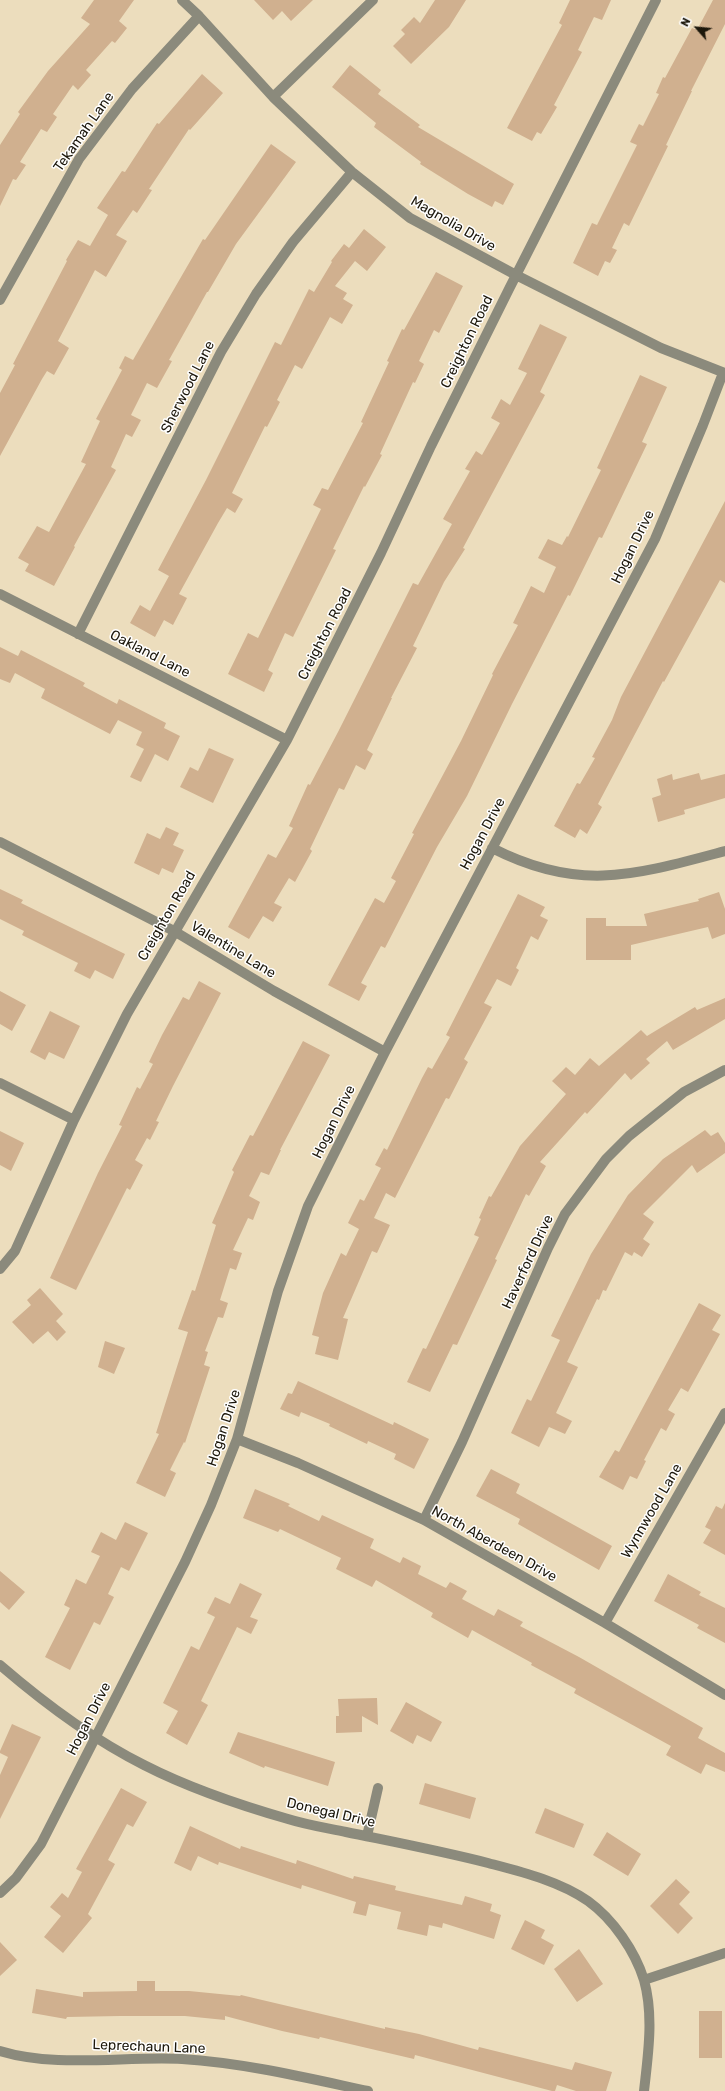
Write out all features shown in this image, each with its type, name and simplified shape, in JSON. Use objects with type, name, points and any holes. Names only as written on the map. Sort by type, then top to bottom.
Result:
[{"type":"street","name":"Magnolia Drive","points":[[182,0],[199,16],[273,97],[352,172],[410,218],[516,275],[661,348],[724,373]]},
{"type":"street","points":[[273,97],[373,0]]},
{"type":"street","name":"Creighton Road","points":[[0,1269],[15,1251],[74,1120],[127,1014],[174,931],[287,740],[381,553],[431,446],[516,275],[656,0]]},
{"type":"street","name":"Tekamah Lane","points":[[0,300],[79,159],[132,89],[199,16]]},
{"type":"street","name":"Sherwood Lane","points":[[78,634],[221,352],[256,294],[293,242],[352,172]]},
{"type":"street","name":"Hogan Drive","points":[[0,1893],[16,1878],[41,1844],[188,1555],[211,1505],[237,1439],[278,1291],[308,1206],[385,1052],[655,539],[724,373]]},
{"type":"street","name":"Oakland Lane","points":[[0,594],[287,740]]},
{"type":"street","name":"Valentine Lane","points":[[0,842],[174,931],[274,991],[385,1052]]},
{"type":"street","points":[[492,848],[532,866],[576,876],[602,876],[646,870],[725,851]]},
{"type":"street","name":"Haverford Drive","points":[[424,1520],[471,1422],[548,1248],[565,1214],[606,1159],[629,1136],[659,1110],[684,1092],[725,1070]]},
{"type":"street","points":[[0,1083],[74,1120]]},
{"type":"street","name":"Wynnwood Lane","points":[[605,1623],[725,1413]]},
{"type":"street","name":"North Aberdeen Drive","points":[[237,1439],[298,1463],[424,1520],[605,1623],[725,1695]]},
{"type":"street","name":"Donegal Drive","points":[[0,1665],[57,1710],[96,1736],[144,1765],[203,1792],[289,1820],[367,1836],[506,1868],[560,1886],[588,1902],[608,1920],[629,1947],[644,1980],[648,2002],[649,2041],[644,2091]]},
{"type":"street","points":[[367,1836],[378,1788]]},
{"type":"street","points":[[644,1980],[725,1953]]},
{"type":"street","name":"Leprechaun Lane","points":[[0,2051],[20,2056],[46,2059],[182,2059],[266,2069],[368,2091]]},
{"type":"building","points":[[94,0],[134,0],[119,21],[127,28],[115,43],[112,41],[86,70],[91,75],[78,90],[73,85],[53,114],[57,117],[47,132],[41,129],[20,162],[26,165],[16,180],[13,179],[0,206],[0,145],[20,114],[18,112],[48,71],[90,24],[81,18]]},
{"type":"building","points":[[254,0],[313,0],[291,21],[282,11],[273,20]]},
{"type":"building","points":[[435,0],[466,0],[449,27],[411,64],[393,46],[405,34],[401,30],[414,17],[420,23]]},
{"type":"building","points":[[570,0],[611,0],[602,20],[594,17],[578,50],[582,52],[554,105],[557,107],[541,134],[537,132],[532,141],[507,128],[562,25],[559,23]]},
{"type":"building","points":[[713,0],[725,0],[725,24],[691,91],[666,145],[668,146],[629,226],[624,223],[612,248],[617,250],[610,263],[605,261],[598,276],[573,263],[592,223],[597,225],[637,145],[630,142],[639,124],[643,126],[659,94],[656,93],[663,77],[665,78],[692,28],[697,30]]},
{"type":"building","points":[[350,65],[381,90],[378,94],[420,125],[418,127],[514,184],[503,205],[495,201],[492,207],[468,194],[420,164],[421,162],[374,127],[376,123],[332,87]]},
{"type":"building","points":[[202,74],[223,93],[190,130],[189,129],[149,189],[152,190],[137,213],[133,210],[116,235],[127,241],[106,277],[95,270],[58,341],[69,348],[54,375],[47,371],[0,456],[0,393],[15,365],[13,364],[67,261],[66,260],[78,240],[90,246],[108,215],[97,208],[122,171],[125,172],[157,123],[159,124]]},
{"type":"building","points":[[271,144],[296,162],[236,244],[169,360],[172,361],[157,388],[147,383],[131,415],[141,420],[132,437],[126,434],[111,467],[116,470],[74,546],[75,547],[54,586],[25,571],[29,564],[18,558],[37,526],[49,532],[86,464],[81,462],[100,421],[96,419],[122,370],[119,368],[125,356],[133,360],[203,239],[205,240]]},
{"type":"building","points":[[364,229],[386,247],[367,271],[355,261],[335,286],[347,293],[343,299],[353,305],[342,324],[330,317],[302,369],[295,365],[277,400],[280,402],[267,427],[265,426],[232,493],[243,499],[235,513],[227,508],[218,523],[179,594],[187,598],[173,625],[164,620],[155,637],[130,623],[140,605],[150,611],[169,576],[158,570],[206,480],[275,342],[281,345],[309,289],[314,292],[332,262],[331,261],[344,244],[349,248]]},
{"type":"building","points":[[436,272],[463,286],[439,333],[434,330],[419,361],[424,364],[415,383],[413,382],[380,454],[382,455],[365,487],[364,486],[333,549],[336,550],[293,637],[285,633],[268,670],[273,673],[264,692],[228,674],[248,633],[258,638],[321,509],[313,505],[322,488],[328,490],[363,423],[361,422],[389,362],[387,361],[402,329],[404,330]]},
{"type":"building","points":[[540,324],[567,337],[540,392],[545,395],[463,548],[465,549],[444,582],[413,646],[417,648],[391,698],[367,750],[373,754],[365,770],[356,765],[344,790],[339,788],[310,849],[312,851],[295,882],[289,878],[274,903],[282,907],[273,922],[263,916],[249,939],[228,927],[268,854],[276,858],[293,828],[289,826],[308,784],[310,785],[338,732],[413,583],[418,585],[452,524],[443,519],[470,471],[465,469],[476,451],[482,455],[500,423],[491,418],[501,399],[510,405],[527,373],[518,369]]},
{"type":"building","points":[[640,375],[667,387],[642,442],[647,444],[602,538],[599,537],[570,596],[568,595],[467,796],[437,847],[385,948],[381,946],[361,983],[367,986],[359,1001],[328,985],[375,898],[384,903],[396,881],[391,878],[414,834],[412,833],[461,741],[493,675],[492,674],[518,625],[513,623],[531,586],[544,593],[556,567],[538,558],[548,539],[562,545],[567,536],[568,537],[601,470],[597,468]]},
{"type":"building","points":[[725,501],[725,583],[720,580],[664,682],[663,681],[598,804],[602,807],[587,834],[580,829],[575,838],[554,826],[577,783],[580,784],[595,758],[592,757],[612,720],[621,697]]},
{"type":"building","points":[[0,647],[18,656],[21,650],[85,683],[83,686],[117,704],[119,699],[166,723],[164,728],[180,736],[168,761],[155,754],[141,782],[130,777],[144,749],[136,745],[142,732],[118,720],[110,734],[41,698],[45,689],[15,673],[10,683],[0,679]]},
{"type":"building","points":[[209,748],[234,759],[213,803],[180,787],[190,767],[198,771]]},
{"type":"building","points":[[699,773],[701,780],[725,774],[725,798],[684,810],[685,814],[658,822],[652,798],[661,795],[657,779],[672,774],[673,780]]},
{"type":"building","points":[[166,827],[179,833],[173,845],[184,850],[173,873],[162,868],[159,875],[134,863],[147,833],[160,839]]},
{"type":"building","points":[[0,889],[23,900],[21,903],[125,954],[113,979],[95,970],[90,979],[74,971],[78,963],[22,935],[24,931],[0,919]]},
{"type":"building","points":[[719,892],[725,909],[725,934],[712,939],[708,927],[631,945],[631,960],[586,960],[586,918],[606,918],[606,926],[647,926],[644,914],[699,901],[698,899]]},
{"type":"building","points":[[518,894],[545,907],[540,916],[548,920],[538,940],[531,936],[516,968],[519,970],[511,986],[497,979],[484,1003],[492,1007],[464,1059],[468,1062],[449,1099],[446,1098],[395,1198],[386,1193],[374,1218],[390,1225],[377,1253],[372,1251],[343,1318],[348,1319],[338,1360],[315,1354],[319,1337],[312,1335],[323,1293],[341,1253],[346,1256],[359,1229],[348,1223],[360,1199],[364,1201],[381,1168],[375,1165],[384,1148],[387,1150],[428,1067],[432,1069],[450,1037],[446,1035]]},
{"type":"building","points":[[199,981],[221,993],[156,1121],[159,1122],[150,1140],[147,1138],[135,1160],[143,1165],[130,1190],[127,1188],[76,1290],[50,1278],[98,1173],[122,1126],[119,1125],[137,1087],[140,1089],[153,1064],[149,1062],[162,1035],[183,997],[189,1000]]},
{"type":"building","points":[[0,991],[26,1005],[12,1031],[0,1024]]},
{"type":"building","points":[[725,998],[725,1019],[673,1050],[667,1041],[646,1059],[650,1063],[631,1080],[625,1073],[587,1114],[585,1112],[540,1162],[546,1166],[529,1196],[526,1194],[457,1345],[453,1344],[430,1392],[407,1382],[423,1348],[426,1349],[479,1237],[474,1235],[481,1219],[479,1218],[489,1196],[491,1197],[520,1146],[566,1094],[552,1081],[566,1067],[575,1075],[590,1058],[599,1066],[641,1030],[647,1036],[695,1007],[697,1010]]},
{"type":"building","points":[[50,1011],[80,1026],[64,1059],[49,1052],[45,1060],[30,1052]]},
{"type":"building","points":[[303,1041],[330,1055],[280,1150],[269,1175],[261,1172],[249,1196],[260,1202],[253,1220],[248,1218],[233,1250],[242,1253],[236,1270],[230,1268],[220,1300],[228,1303],[223,1318],[218,1317],[205,1351],[208,1352],[204,1365],[210,1367],[185,1443],[184,1442],[170,1470],[176,1473],[165,1497],[136,1483],[159,1434],[156,1433],[188,1332],[178,1329],[192,1290],[195,1291],[216,1225],[212,1223],[234,1172],[232,1170],[250,1135],[253,1136]]},
{"type":"building","points":[[705,1130],[711,1136],[718,1132],[725,1143],[725,1153],[697,1173],[692,1165],[643,1214],[654,1222],[643,1239],[650,1244],[642,1257],[634,1252],[632,1256],[625,1252],[606,1291],[603,1290],[599,1300],[597,1299],[567,1362],[578,1367],[556,1413],[572,1421],[565,1434],[549,1427],[539,1447],[511,1433],[527,1399],[531,1401],[560,1340],[551,1336],[591,1254],[628,1195],[663,1159]]},
{"type":"building","points":[[0,1131],[24,1143],[11,1171],[0,1165]]},
{"type":"building","points":[[40,1288],[63,1314],[56,1321],[66,1332],[57,1341],[48,1331],[33,1344],[12,1322],[31,1305],[27,1300]]},
{"type":"building","points":[[699,1303],[721,1315],[712,1330],[720,1334],[688,1392],[681,1388],[668,1410],[675,1414],[666,1431],[661,1428],[644,1460],[646,1461],[637,1479],[630,1476],[623,1490],[599,1477],[615,1450],[619,1452]]},
{"type":"building","points":[[105,1341],[125,1348],[114,1374],[98,1367]]},
{"type":"building","points":[[298,1381],[393,1425],[394,1422],[429,1439],[414,1469],[394,1459],[396,1454],[368,1441],[367,1444],[329,1426],[330,1424],[301,1412],[299,1417],[280,1409],[288,1393],[292,1394]]},
{"type":"building","points":[[491,1469],[520,1484],[516,1493],[612,1546],[599,1570],[518,1524],[520,1519],[476,1496]]},
{"type":"building","points":[[255,1489],[290,1504],[288,1506],[319,1521],[322,1515],[374,1539],[370,1548],[400,1563],[403,1557],[421,1566],[418,1574],[446,1588],[450,1582],[467,1591],[462,1599],[494,1616],[498,1609],[523,1622],[520,1626],[579,1657],[703,1728],[698,1738],[725,1753],[725,1772],[706,1764],[701,1774],[666,1755],[671,1746],[574,1693],[576,1689],[531,1665],[532,1663],[472,1630],[468,1638],[431,1617],[433,1613],[376,1580],[372,1587],[336,1569],[341,1558],[280,1529],[278,1532],[243,1518]]},
{"type":"building","points":[[725,1503],[725,1555],[703,1543],[711,1530],[705,1527],[716,1506],[722,1509]]},
{"type":"building","points":[[125,1522],[148,1533],[129,1571],[121,1567],[108,1594],[114,1597],[100,1625],[94,1622],[70,1670],[45,1657],[70,1608],[64,1605],[76,1579],[86,1584],[100,1556],[91,1552],[101,1532],[116,1540]]},
{"type":"building","points":[[0,1571],[25,1592],[9,1610],[0,1602]]},
{"type":"building","points":[[668,1574],[701,1592],[699,1595],[725,1608],[725,1643],[697,1628],[699,1625],[654,1601]]},
{"type":"building","points":[[240,1583],[262,1594],[250,1617],[258,1620],[251,1634],[237,1627],[201,1701],[208,1705],[187,1745],[166,1733],[178,1711],[163,1703],[191,1646],[199,1650],[215,1617],[207,1613],[215,1597],[230,1604]]},
{"type":"building","points":[[377,1698],[378,1725],[362,1716],[362,1732],[336,1733],[336,1716],[339,1716],[338,1699]]},
{"type":"building","points":[[406,1702],[442,1722],[431,1742],[417,1735],[413,1744],[390,1731]]},
{"type":"building","points":[[12,1724],[41,1737],[0,1819],[0,1775],[8,1757],[0,1753],[0,1751]]},
{"type":"building","points":[[238,1732],[335,1762],[328,1786],[265,1766],[264,1768],[229,1753]]},
{"type":"building","points":[[425,1783],[476,1798],[470,1819],[419,1804]]},
{"type":"building","points":[[121,1788],[147,1802],[133,1827],[127,1824],[108,1860],[115,1864],[88,1914],[92,1918],[63,1953],[44,1937],[61,1916],[50,1907],[62,1893],[68,1898],[82,1872],[76,1869]]},
{"type":"building","points":[[545,1808],[584,1824],[574,1848],[535,1833]]},
{"type":"building","points":[[190,1826],[240,1849],[241,1846],[296,1864],[297,1860],[353,1879],[354,1876],[396,1886],[395,1890],[462,1905],[465,1896],[492,1904],[490,1911],[501,1915],[494,1939],[443,1923],[442,1928],[429,1925],[427,1936],[397,1929],[401,1912],[369,1904],[366,1916],[353,1913],[356,1902],[302,1885],[301,1889],[219,1862],[218,1865],[198,1856],[191,1871],[174,1863]]},
{"type":"building","points":[[607,1832],[641,1854],[628,1876],[593,1855]]},
{"type":"building","points":[[676,1879],[690,1892],[679,1904],[693,1918],[678,1934],[650,1906]]},
{"type":"building","points":[[525,1920],[545,1930],[541,1938],[554,1945],[544,1965],[511,1949]]},
{"type":"building","points":[[0,1942],[17,1960],[0,1976]]},
{"type":"building","points":[[579,1949],[603,1984],[577,2002],[554,1969]]},
{"type":"building","points":[[137,1981],[155,1981],[155,1991],[189,1991],[241,1995],[385,2029],[385,2027],[419,2034],[478,2050],[479,2047],[572,2070],[575,2062],[612,2072],[606,2091],[576,2091],[557,2085],[555,2091],[552,2091],[415,2055],[414,2059],[320,2037],[319,2039],[282,2031],[225,2016],[225,2020],[185,2016],[67,2017],[66,2019],[32,2013],[36,1989],[83,1997],[83,1992],[137,1991]]},
{"type":"building","points":[[699,2011],[722,2011],[722,2058],[699,2058]]}]
